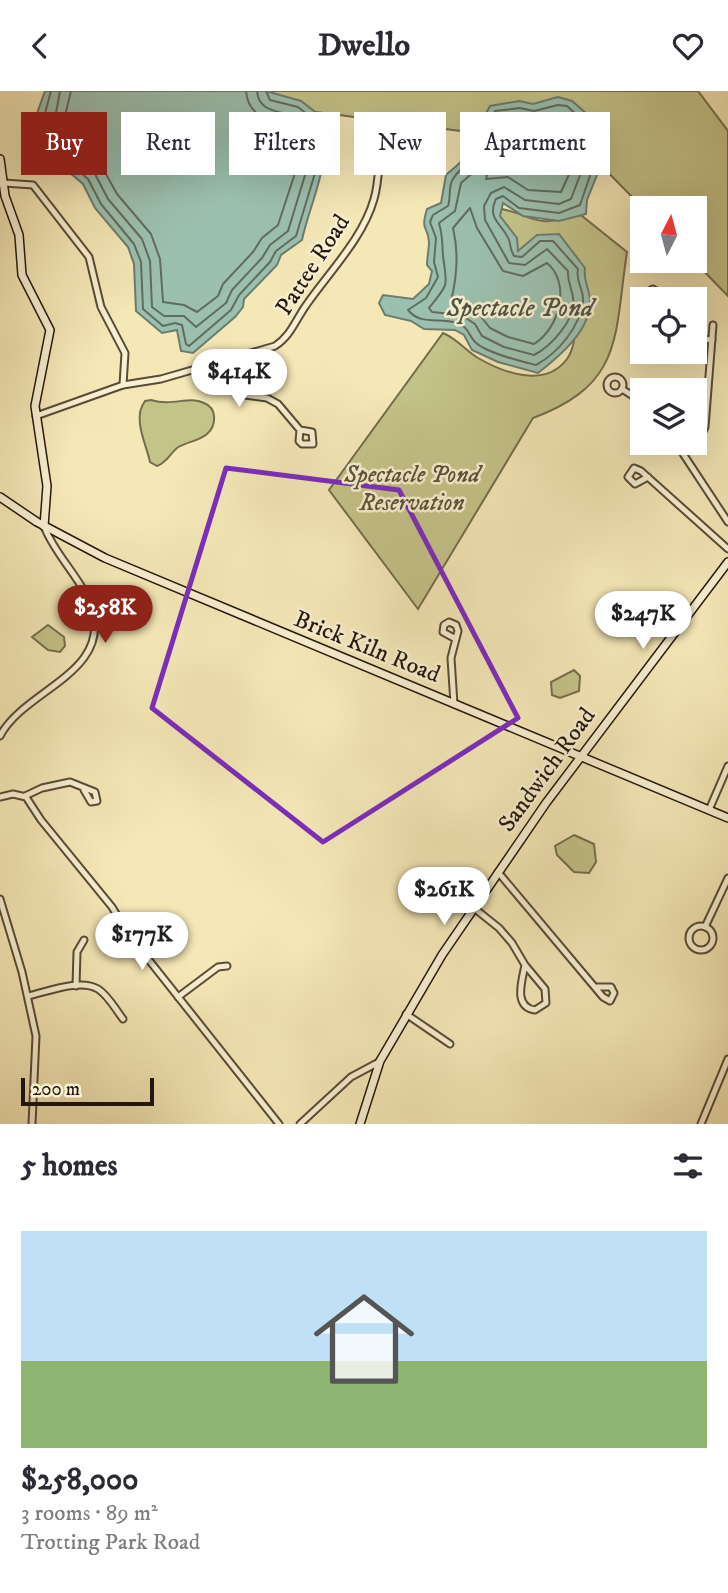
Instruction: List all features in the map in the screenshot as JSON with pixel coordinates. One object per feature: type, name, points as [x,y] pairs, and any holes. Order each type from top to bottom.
[{"type":"main road","points":[[0,159],[19,235],[25,284],[45,315],[50,330],[37,389],[36,416],[47,486],[44,526]]},
{"type":"main road","name":"Brick Kiln Road","points":[[0,497],[44,526],[125,567],[728,818]]},
{"type":"main road","name":"Sandwich Road","points":[[360,1124],[380,1062],[406,1014],[474,908],[581,756],[728,562]]},
{"type":"street","name":"Pattee Road","points":[[36,416],[123,385],[160,379],[275,346],[287,338],[298,317],[354,239],[373,202],[379,175]]},
{"type":"street","points":[[4,183],[33,185],[84,249],[95,274],[101,307],[125,353],[123,385]]},
{"type":"street","points":[[707,402],[713,324]]},
{"type":"street","points":[[707,339],[712,340]]},
{"type":"street","points":[[213,363],[237,394],[267,398],[278,404],[300,430]]},
{"type":"street","points":[[622,389],[630,394]]},
{"type":"street","points":[[684,455],[728,522]]},
{"type":"street","points":[[648,477],[728,549]]},
{"type":"street","points":[[720,510],[728,514]]},
{"type":"street","points":[[0,736],[20,709],[73,673],[93,642],[95,626],[92,609],[54,550],[44,526]]},
{"type":"street","points":[[454,638],[451,658],[454,704]]},
{"type":"street","points":[[709,810],[728,766]]},
{"type":"street","points":[[0,797],[13,794],[25,796],[63,782],[76,783],[84,790]]},
{"type":"street","points":[[25,796],[279,1124]]},
{"type":"street","points":[[498,872],[597,988]]},
{"type":"street","points":[[705,927],[728,878]]},
{"type":"street","points":[[0,899],[3,922],[28,996],[36,1036],[32,1124]]},
{"type":"street","points":[[474,908],[503,932],[547,994],[544,1006],[535,1010],[526,1007],[520,998],[525,965]]},
{"type":"street","points":[[699,926],[705,927],[712,934],[711,945],[695,950],[690,943],[689,933],[699,926]]},
{"type":"street","points":[[76,986],[77,952],[84,940]]},
{"type":"street","points":[[178,997],[218,967],[227,966]]},
{"type":"street","points":[[28,996],[76,986],[99,990],[123,1019]]},
{"type":"street","points":[[406,1014],[450,1044]]},
{"type":"street","points":[[701,1124],[728,1059]]},
{"type":"street","points":[[300,1124],[351,1077],[380,1062]]},
{"type":"highlighted area","points":[[226,468],[399,490],[518,718],[323,842],[152,708]]},
{"type":"green space","points":[[216,91],[698,91],[728,131],[728,296],[706,273],[707,196],[631,196],[610,174],[610,112],[460,112],[460,131],[446,129],[446,112],[354,112],[354,117],[340,115],[340,112],[286,111]]},
{"type":"green space","name":"Spectacle Pond Reservation","points":[[495,208],[542,221],[552,221],[577,212],[627,252],[616,333],[599,373],[584,390],[563,405],[533,418],[418,609],[329,490],[443,333],[488,363],[523,375],[547,373],[558,368],[570,355],[577,318],[515,258]]},
{"type":"green space","points":[[192,400],[204,403],[213,413],[213,426],[204,436],[177,448],[157,466],[150,462],[140,423],[141,408],[145,401]]},
{"type":"green space","points":[[48,625],[64,637],[65,646],[60,652],[48,650],[32,637]]},
{"type":"green space","points":[[574,670],[580,676],[579,691],[560,698],[552,695],[551,682]]},
{"type":"green space","points":[[574,835],[594,844],[596,862],[589,873],[574,872],[557,855],[555,846]]},
{"type":"water","points":[[45,91],[266,91],[301,101],[315,112],[229,112],[229,175],[321,175],[302,240],[281,255],[277,265],[244,299],[243,307],[235,317],[193,353],[181,351],[177,330],[162,333],[136,311],[134,264],[128,247],[95,208],[83,184],[72,175],[107,175],[107,112],[37,112]]},
{"type":"water","name":"Spectacle Pond","points":[[558,97],[572,101],[585,112],[487,112],[490,106],[519,101],[533,104]]},
{"type":"water","name":"Spectacle Pond","points":[[460,163],[460,175],[597,175],[587,200],[586,214],[559,221],[523,216],[503,203],[500,216],[517,238],[518,251],[537,235],[559,234],[585,268],[590,300],[585,322],[573,341],[538,373],[498,362],[472,350],[464,335],[455,330],[424,329],[411,321],[385,315],[379,303],[383,295],[413,299],[429,284],[432,271],[427,265],[429,242],[424,221],[427,209],[441,203],[446,175]]}]
